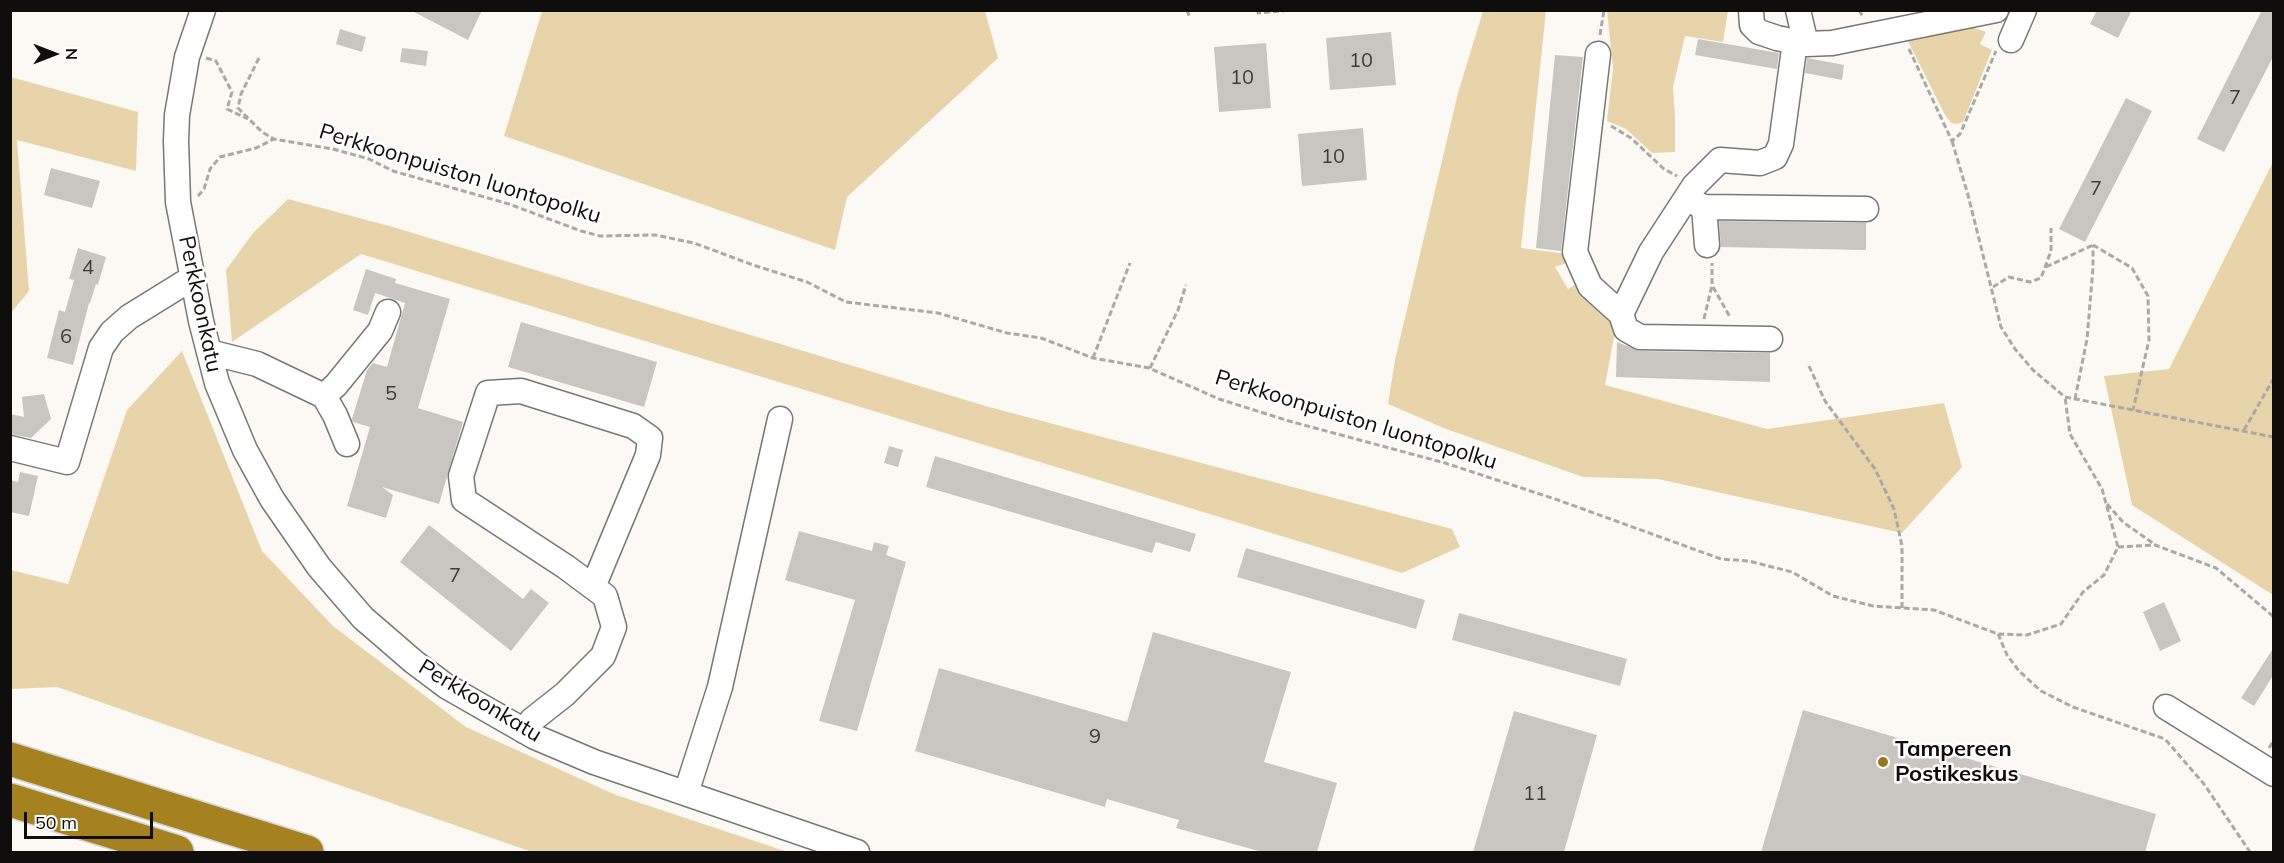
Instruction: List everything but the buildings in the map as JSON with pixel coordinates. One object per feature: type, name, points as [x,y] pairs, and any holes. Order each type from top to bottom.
[{"type":"highway","points":[[10,759],[307,852]]},
{"type":"highway","points":[[10,800],[177,852]]},
{"type":"street","name":"Perkkoonkatu","points":[[204,10],[187,57],[177,124],[178,202],[192,278],[217,383],[245,450],[272,499],[319,567],[363,618],[414,662],[446,686],[524,731],[594,762],[857,852]]},
{"type":"street","points":[[1751,10],[1752,26],[1759,32],[1801,43],[1832,44],[1996,10]]},
{"type":"street","points":[[1621,314],[1651,252],[1695,197],[1720,160],[1760,163],[1775,157],[1781,144],[1801,43],[1798,10]]},
{"type":"street","points":[[2005,41],[2024,10]]},
{"type":"street","points":[[1598,54],[1575,252],[1590,286],[1621,314],[1626,329],[1640,337],[1770,339]]},
{"type":"street","points":[[1695,197],[1866,209]]},
{"type":"street","points":[[1695,197],[1709,253]]},
{"type":"street","points":[[10,448],[67,462],[101,348],[112,332],[129,317],[192,278]]},
{"type":"street","points":[[324,396],[336,385],[380,331],[388,312]]},
{"type":"street","points":[[209,352],[257,364],[324,396],[347,444]]},
{"type":"street","points":[[524,731],[532,720],[565,694],[603,656],[614,627],[605,596],[593,588],[464,500],[461,476],[488,393],[521,392],[633,426],[650,438],[648,455],[593,588]]},
{"type":"street","points":[[686,793],[720,687],[780,419]]},
{"type":"street","points":[[2166,707],[2274,774]]},
{"type":"path","points":[[1187,10],[1190,18]]},
{"type":"path","points":[[1258,10],[1258,14],[1292,10]]},
{"type":"path","points":[[1598,54],[1604,10]]},
{"type":"path","points":[[1901,31],[1952,141],[2001,327],[2015,349],[2033,370],[2065,397],[2274,437]]},
{"type":"path","points":[[1952,141],[1960,134],[2005,41]]},
{"type":"path","name":"Perkkoonpuiston luontopolku","points":[[202,56],[216,61],[232,92],[227,109],[249,120],[274,139],[333,149],[369,159],[393,171],[510,204],[600,236],[655,236],[693,243],[807,282],[846,302],[938,313],[1007,333],[1041,338],[1093,358],[1149,368],[1219,399],[1289,422],[1445,463],[1558,500],[1721,559],[1749,561],[1792,572],[1833,596],[1873,606],[1934,610],[1998,634],[2027,635],[2061,624],[2083,592],[2104,575],[2118,547]]},
{"type":"path","points":[[249,120],[238,108],[240,93],[259,58]]},
{"type":"path","points":[[1590,121],[1612,127],[1631,138],[1695,197]]},
{"type":"path","points":[[192,189],[194,201],[204,189],[210,169],[220,157],[256,148],[274,139]]},
{"type":"path","points":[[1992,287],[2009,277],[2031,282],[2041,278],[2051,251],[2051,228]]},
{"type":"path","points":[[2045,267],[2093,245]]},
{"type":"path","points":[[2075,399],[2087,339],[2093,245]]},
{"type":"path","points":[[2093,245],[2132,268],[2148,296],[2149,340],[2133,410]]},
{"type":"path","points":[[1699,338],[1712,285],[1709,253]]},
{"type":"path","points":[[1093,358],[1130,263]]},
{"type":"path","points":[[1149,368],[1178,310],[1186,285]]},
{"type":"path","points":[[1712,285],[1742,339]]},
{"type":"path","points":[[1809,366],[1825,401],[1875,469],[1894,509],[1902,546],[1902,608]]},
{"type":"path","points":[[2244,430],[2274,378]]},
{"type":"path","points":[[2065,397],[2070,435],[2102,489],[2118,547],[2155,545]]},
{"type":"path","points":[[2106,502],[2123,522],[2155,545],[2216,568],[2274,617]]},
{"type":"path","points":[[1998,634],[2007,655],[2019,671],[2041,691],[2073,707],[2165,739],[2204,784],[2250,852]]},
{"type":"shaded area","points":[[542,11],[985,11],[998,58],[847,197],[835,250],[504,136]]},
{"type":"shaded area","points":[[1483,11],[1546,11],[1521,248],[1567,254],[1567,263],[1555,267],[1568,289],[1580,282],[1616,326],[1605,385],[1767,429],[1944,403],[1962,467],[1902,533],[1658,479],[1583,477],[1446,429],[1388,404],[1395,360],[1458,93]]},
{"type":"shaded area","points":[[1607,11],[1728,11],[1723,42],[1685,36],[1673,87],[1675,152],[1652,153],[1626,129],[1607,121],[1613,68]]},
{"type":"shaded area","points":[[1968,26],[1986,32],[1980,44],[1992,50],[1963,122],[1957,124],[1951,123],[1945,115],[1907,39]]},
{"type":"shaded area","points":[[11,77],[138,112],[136,171],[17,140],[29,291],[11,313]]},
{"type":"shaded area","points":[[2273,162],[2273,595],[2132,505],[2104,376],[2169,369]]},
{"type":"shaded area","points":[[288,199],[393,227],[989,407],[1452,529],[1460,547],[1402,573],[361,254],[232,342],[226,270],[253,233]]},
{"type":"shaded area","points":[[182,351],[262,551],[333,626],[466,727],[616,795],[788,852],[532,852],[57,687],[11,689],[11,570],[68,584],[127,410]]},
{"type":"place","name":"Tampereen Postikeskus","points":[[1883,762]]}]
